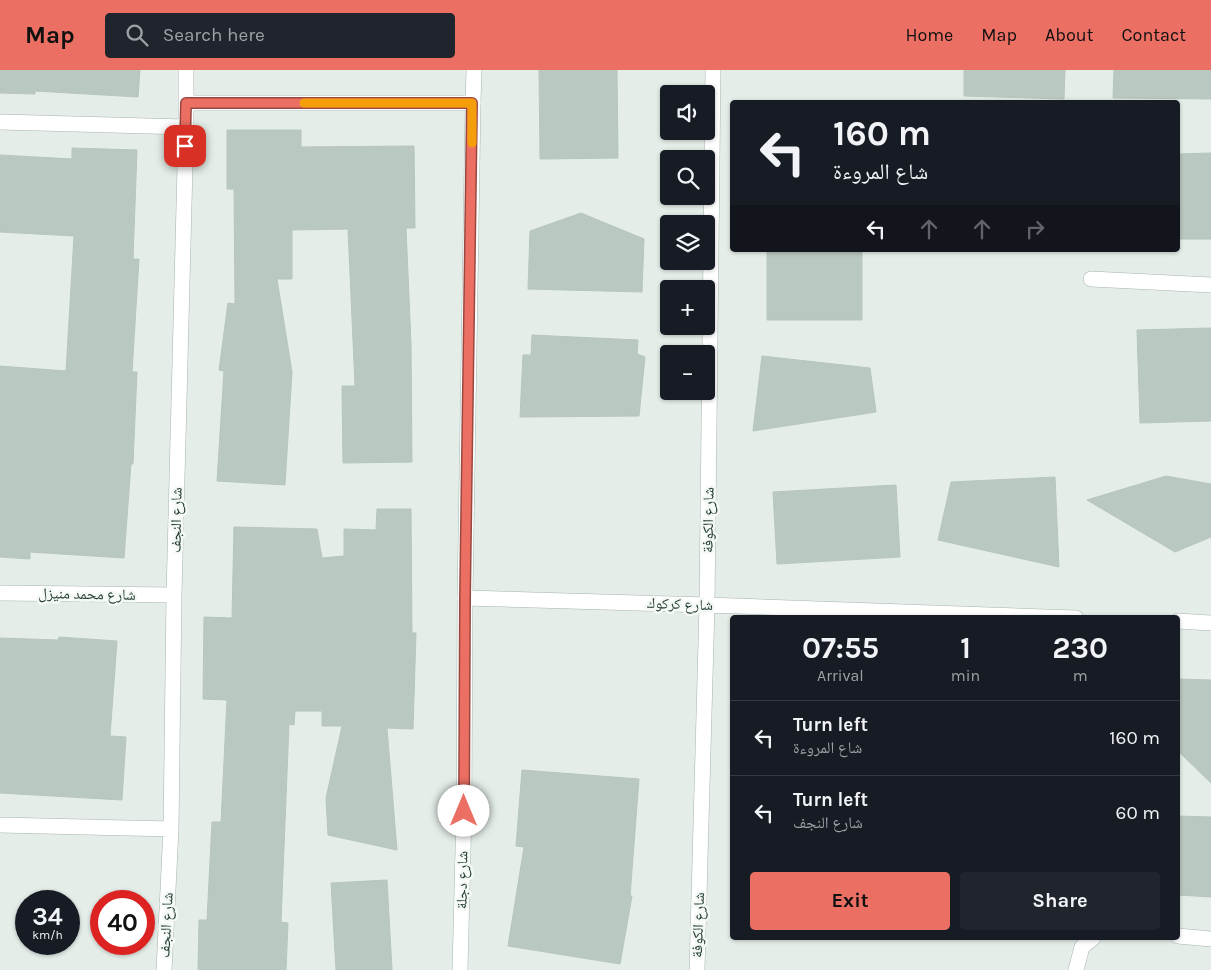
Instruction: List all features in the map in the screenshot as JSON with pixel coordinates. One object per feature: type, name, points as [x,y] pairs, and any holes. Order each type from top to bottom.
[{"type":"street","name":"شارع النجف","points":[[164,970],[171,829],[174,595],[186,70]]},
{"type":"street","name":"شارع دجلة","points":[[460,970],[474,70]]},
{"type":"street","name":"شارع الكوفة","points":[[697,970],[707,605],[713,70]]},
{"type":"street","points":[[186,103],[472,103]]},
{"type":"street","points":[[0,122],[186,127]]},
{"type":"street","points":[[1091,279],[1211,285]]},
{"type":"street","name":"شارع محمد منيزل","points":[[0,593],[174,595]]},
{"type":"street","name":"شارع كركوك","points":[[465,598],[991,615]]},
{"type":"street","points":[[1180,621],[1211,622]]},
{"type":"street","points":[[0,826],[171,829]]},
{"type":"street","points":[[1180,936],[1211,939]]},
{"type":"street","points":[[1076,970],[1082,947],[1091,940]]},
{"type":"building","points":[[0,70],[140,70],[138,97],[35,91],[35,94],[0,93]]},
{"type":"building","points":[[539,70],[617,70],[618,158],[540,159]]},
{"type":"building","points":[[964,70],[1065,70],[1064,99],[964,96]]},
{"type":"building","points":[[1114,70],[1211,70],[1211,99],[1113,98]]},
{"type":"building","points":[[227,130],[301,130],[301,147],[414,146],[415,228],[406,228],[411,343],[412,462],[343,463],[342,386],[355,386],[348,229],[292,230],[292,279],[277,279],[292,372],[285,485],[217,481],[224,371],[219,370],[228,303],[235,304],[234,189],[227,189]]},
{"type":"building","points":[[72,148],[137,150],[133,259],[139,259],[132,372],[137,372],[133,464],[131,464],[124,558],[30,552],[30,559],[0,557],[0,366],[66,371],[74,236],[0,232],[0,155],[72,159]]},
{"type":"building","points":[[1211,153],[1211,239],[1180,239],[1180,154]]},
{"type":"building","points":[[581,213],[644,239],[642,292],[528,289],[530,231]]},
{"type":"building","points":[[767,252],[862,252],[862,320],[767,320]]},
{"type":"building","points":[[1211,328],[1211,421],[1140,423],[1137,330]]},
{"type":"building","points":[[532,335],[638,340],[637,354],[645,357],[639,416],[520,417],[523,355],[531,355]]},
{"type":"building","points":[[762,356],[870,368],[876,412],[753,431]]},
{"type":"building","points":[[1166,476],[1211,484],[1211,537],[1175,552],[1087,500]]},
{"type":"building","points":[[1055,477],[1059,567],[938,540],[951,482]]},
{"type":"building","points":[[896,485],[900,557],[777,564],[773,492]]},
{"type":"building","points":[[377,509],[411,509],[412,633],[416,633],[413,729],[387,728],[397,850],[328,835],[326,798],[342,726],[322,726],[322,711],[295,711],[294,725],[289,724],[281,922],[288,923],[286,970],[198,970],[199,920],[207,920],[212,822],[221,822],[227,700],[203,699],[204,617],[232,618],[234,527],[317,529],[322,558],[344,556],[344,529],[376,530]]},
{"type":"building","points":[[59,637],[117,641],[110,736],[126,737],[122,800],[0,793],[0,638],[58,640]]},
{"type":"building","points":[[1180,679],[1211,680],[1211,783],[1180,753]]},
{"type":"building","points":[[522,770],[639,779],[630,896],[632,896],[620,964],[508,946],[524,847],[516,846]]},
{"type":"building","points":[[1180,816],[1211,817],[1211,897],[1180,895]]},
{"type":"building","points":[[387,880],[392,970],[336,970],[331,883]]},
{"type":"slow traffic","points":[[304,103],[472,103],[472,143]]},
{"type":"route","points":[[185,146],[186,103],[472,103],[464,811]]}]
